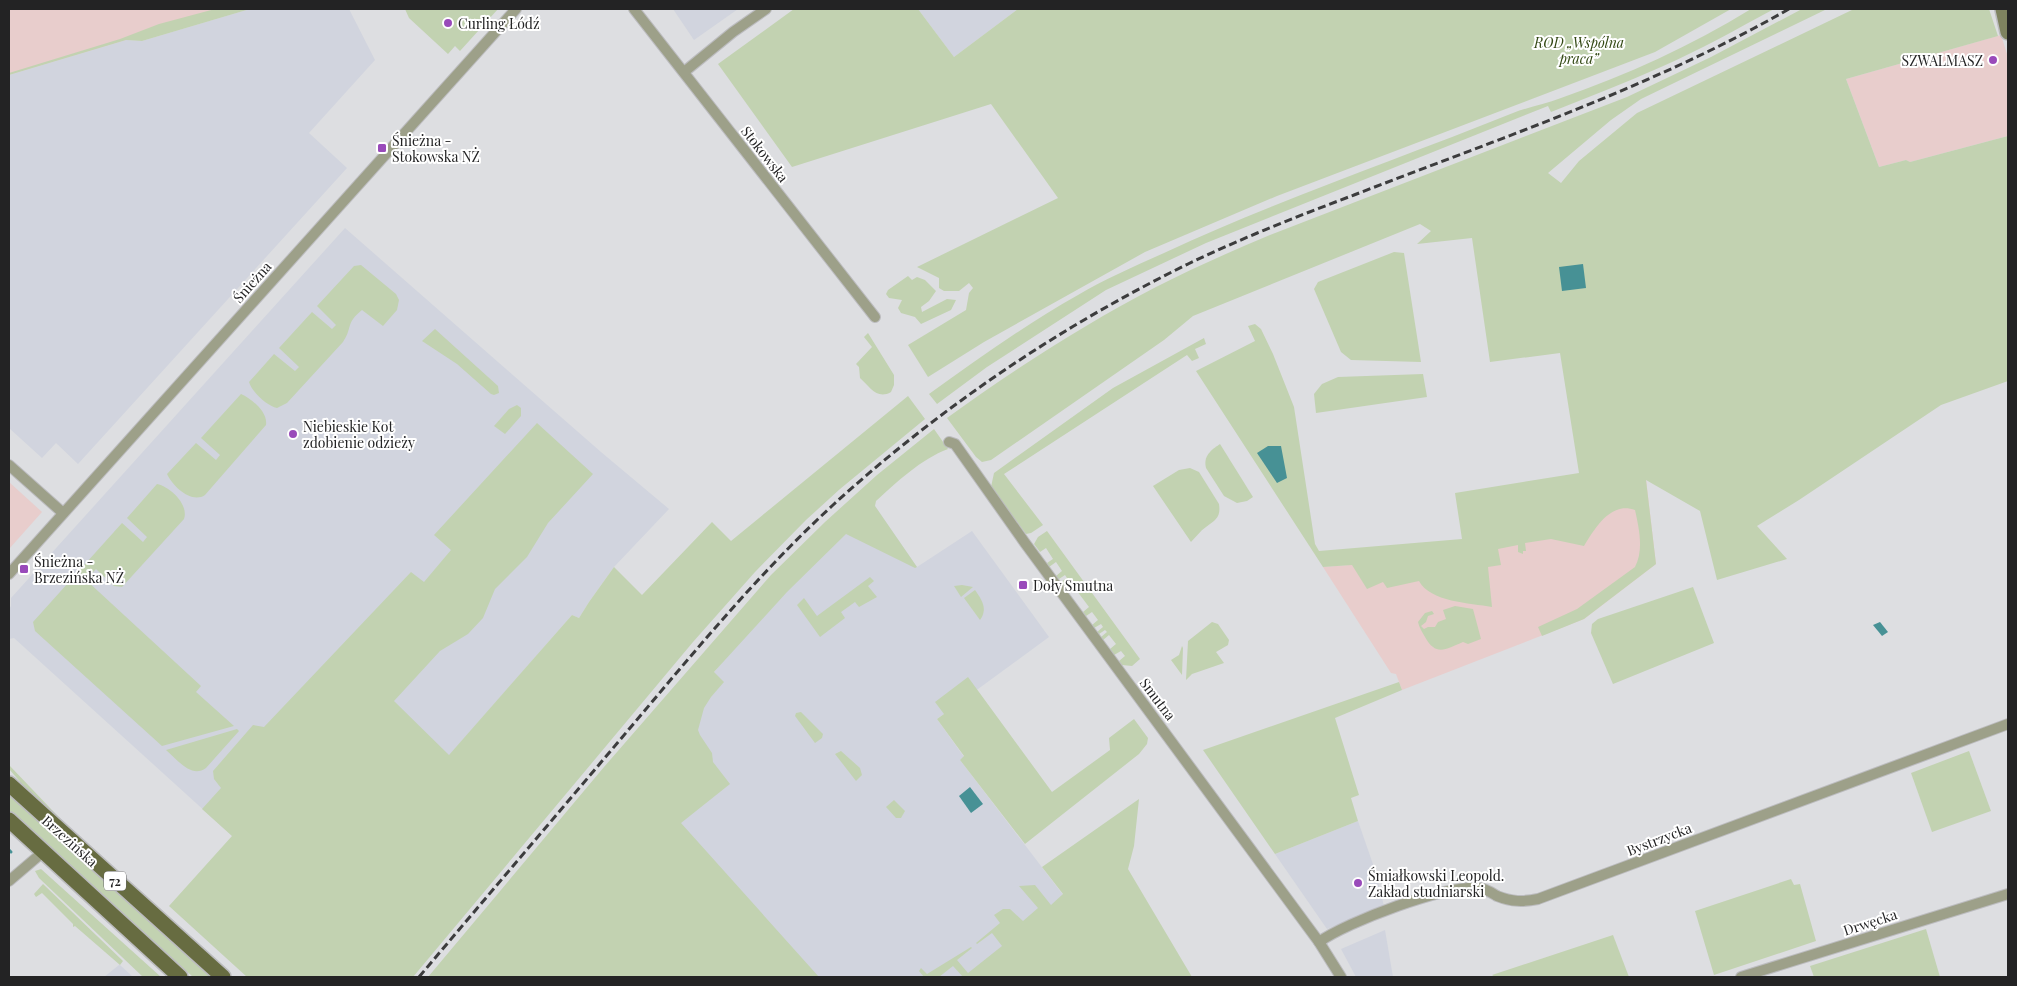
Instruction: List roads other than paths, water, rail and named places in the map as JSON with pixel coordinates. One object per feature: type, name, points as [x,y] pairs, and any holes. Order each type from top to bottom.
[{"type":"main road","name":"Brzezińska","points":[[9,784],[223,977]]},
{"type":"main road","name":"Brzezińska","points":[[9,820],[180,977]]},
{"type":"street","name":"Śnieżna","points":[[9,574],[516,9]]},
{"type":"street","name":"Stokowska","points":[[634,9],[874,317]]},
{"type":"street","points":[[684,72],[733,32],[766,9]]},
{"type":"street","points":[[2003,9],[2008,32]]},
{"type":"street","name":"Smutna","points":[[949,442],[954,444],[1319,942],[1340,977]]},
{"type":"street","points":[[9,465],[63,513]]},
{"type":"street","name":"Bystrzycka","points":[[1319,942],[1327,936],[1364,919],[1418,899],[1456,888],[1481,888],[1516,902],[1538,900],[2008,724]]},
{"type":"street","points":[[9,880],[43,852]]},
{"type":"street","name":"Drwęcka","points":[[1741,977],[2008,894]]},
{"type":"water","points":[[1583,264],[1586,288],[1562,291],[1559,267]]},
{"type":"water","points":[[1268,446],[1281,446],[1287,478],[1277,483],[1257,453]]},
{"type":"water","points":[[1880,622],[1888,632],[1882,636],[1873,625]]},
{"type":"water","points":[[970,787],[983,804],[971,813],[959,796]]},
{"type":"railway","points":[[419,977],[753,585],[833,505],[873,470],[957,403],[1002,372],[1093,315],[1188,264],[1291,219],[1520,132],[1630,87],[1684,63],[1789,9]]},
{"type":"place","name":"Curling Łódź","points":[[448,23]]},
{"type":"place","name":"SZWALMASZ","points":[[1993,60]]},
{"type":"place","name":"Śnieżna - Stokowska NŻ","points":[[382,148]]},
{"type":"place","name":"Niebieskie Kot zdobienie odzieży","points":[[293,434]]},
{"type":"place","name":"Śnieżna - Brzezińska NŻ","points":[[24,569]]},
{"type":"place","name":"Doły Smutna","points":[[1023,585]]},
{"type":"place","name":"Śmiałkowski Leopold. Zakład studniarski","points":[[1358,883]]},
{"type":"park label","name":"ROD „Wspólna praca”","points":[[1579,50]]}]
